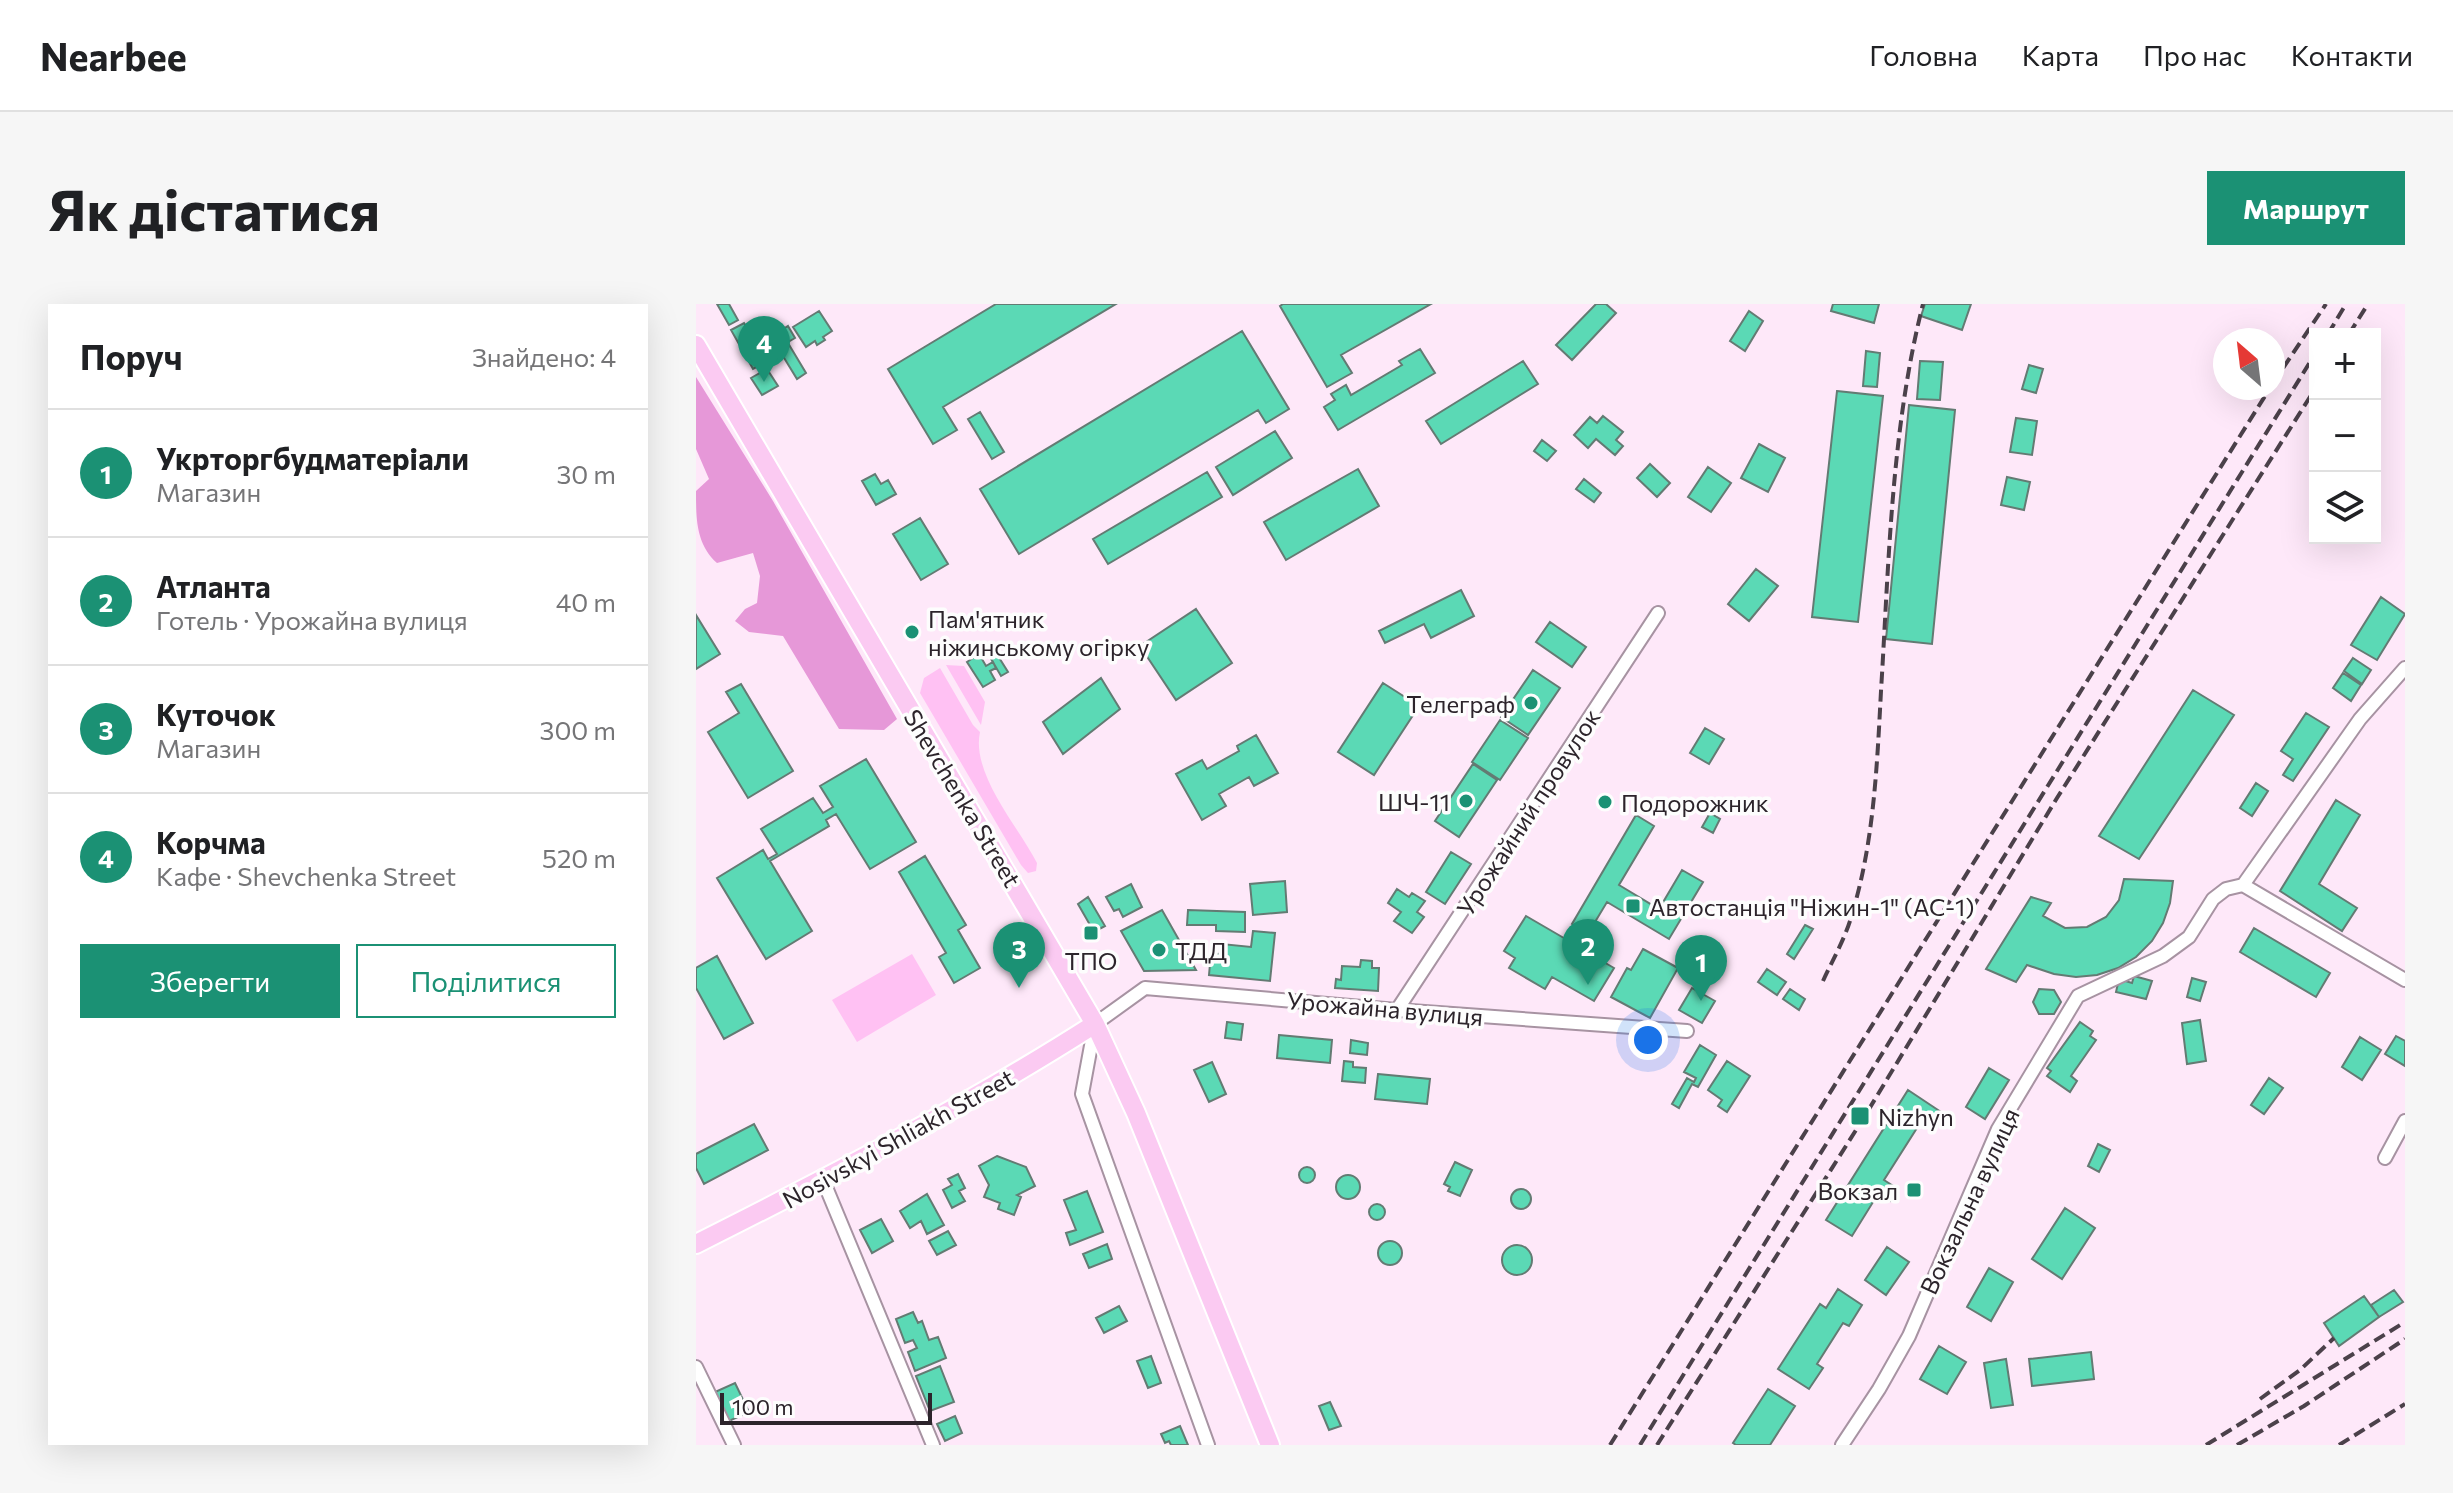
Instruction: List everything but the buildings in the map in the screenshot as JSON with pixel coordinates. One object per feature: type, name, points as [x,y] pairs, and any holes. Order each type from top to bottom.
[{"type":"main road","name":"Shevchenka Street","points":[[696,345],[1095,1024],[1136,1113],[1270,1445]]},
{"type":"main road","name":"Nosivskyi Shliakh Street","points":[[696,1244],[823,1180],[1035,1063],[1095,1024]]},
{"type":"street","name":"Урожайний провулок","points":[[1397,1010],[1658,613]]},
{"type":"street","name":"Вокзальна вулиця","points":[[1842,1445],[1909,1336],[1998,1129],[2078,996],[2163,956],[2189,937],[2213,899],[2226,889],[2243,885],[2360,719],[2405,668]]},
{"type":"street","points":[[2243,885],[2405,980]]},
{"type":"street","name":"Урожайна вулиця","points":[[1095,1024],[1145,988],[1687,1031]]},
{"type":"street","points":[[1095,1024],[1082,1094],[1208,1445]]},
{"type":"street","points":[[2385,1158],[2405,1121]]},
{"type":"street","points":[[823,1180],[933,1445]]},
{"type":"street","points":[[696,1367],[734,1445]]},
{"type":"shaded area","points":[[696,377],[773,501],[897,719],[884,730],[839,729],[783,636],[749,632],[735,621],[745,609],[757,603],[760,576],[753,553],[717,563],[701,539],[696,491],[709,479],[696,449]]},
{"type":"shaded area","points":[[946,665],[964,666],[985,702],[981,725]]},
{"type":"shaded area","points":[[940,668],[980,732],[982,765],[998,799],[1037,863],[1036,871],[1028,873],[1021,865],[920,693],[924,678]]},
{"type":"shaded area","points":[[912,954],[936,995],[857,1042],[832,1000]]},
{"type":"railway","points":[[1823,981],[1849,923],[1870,832],[1898,448],[1912,352],[1923,304]]},
{"type":"railway","points":[[2285,365],[2326,304]]},
{"type":"railway","points":[[2332,328],[2346,304]]},
{"type":"railway","points":[[2353,328],[2368,304]]},
{"type":"railway","points":[[1640,1445],[2309,364]]},
{"type":"railway","points":[[1657,1445],[1863,1119],[2057,798],[2309,399]]},
{"type":"railway","points":[[1610,1445],[2263,400]]},
{"type":"railway","points":[[2206,1445],[2405,1322]]},
{"type":"railway","points":[[2260,1399],[2300,1370],[2334,1338]]},
{"type":"railway","points":[[2237,1445],[2304,1406],[2405,1339]]},
{"type":"railway","points":[[2339,1445],[2405,1404]]},
{"type":"place","name":"Корчма","points":[[764,382]]},
{"type":"place","name":"Пам'ятник ніжинському огірку","points":[[912,632]]},
{"type":"place","name":"Телеграф","points":[[1531,703]]},
{"type":"place","name":"ШЧ-11","points":[[1466,801]]},
{"type":"place","name":"Подорожник","points":[[1605,802]]},
{"type":"place","name":"Автостанція \"Ніжин-1\" (АС-1)","points":[[1633,906]]},
{"type":"place","name":"ТПО","points":[[1091,933]]},
{"type":"place","name":"ТДД","points":[[1159,950]]},
{"type":"place","name":"Атланта","points":[[1588,985]]},
{"type":"place","name":"Куточок","points":[[1019,988]]},
{"type":"place","name":"Укрторгбудматеріали","points":[[1701,1001]]},
{"type":"place","name":"Nizhyn","points":[[1860,1116]]},
{"type":"place","name":"Вокзал","points":[[1914,1190]]}]
